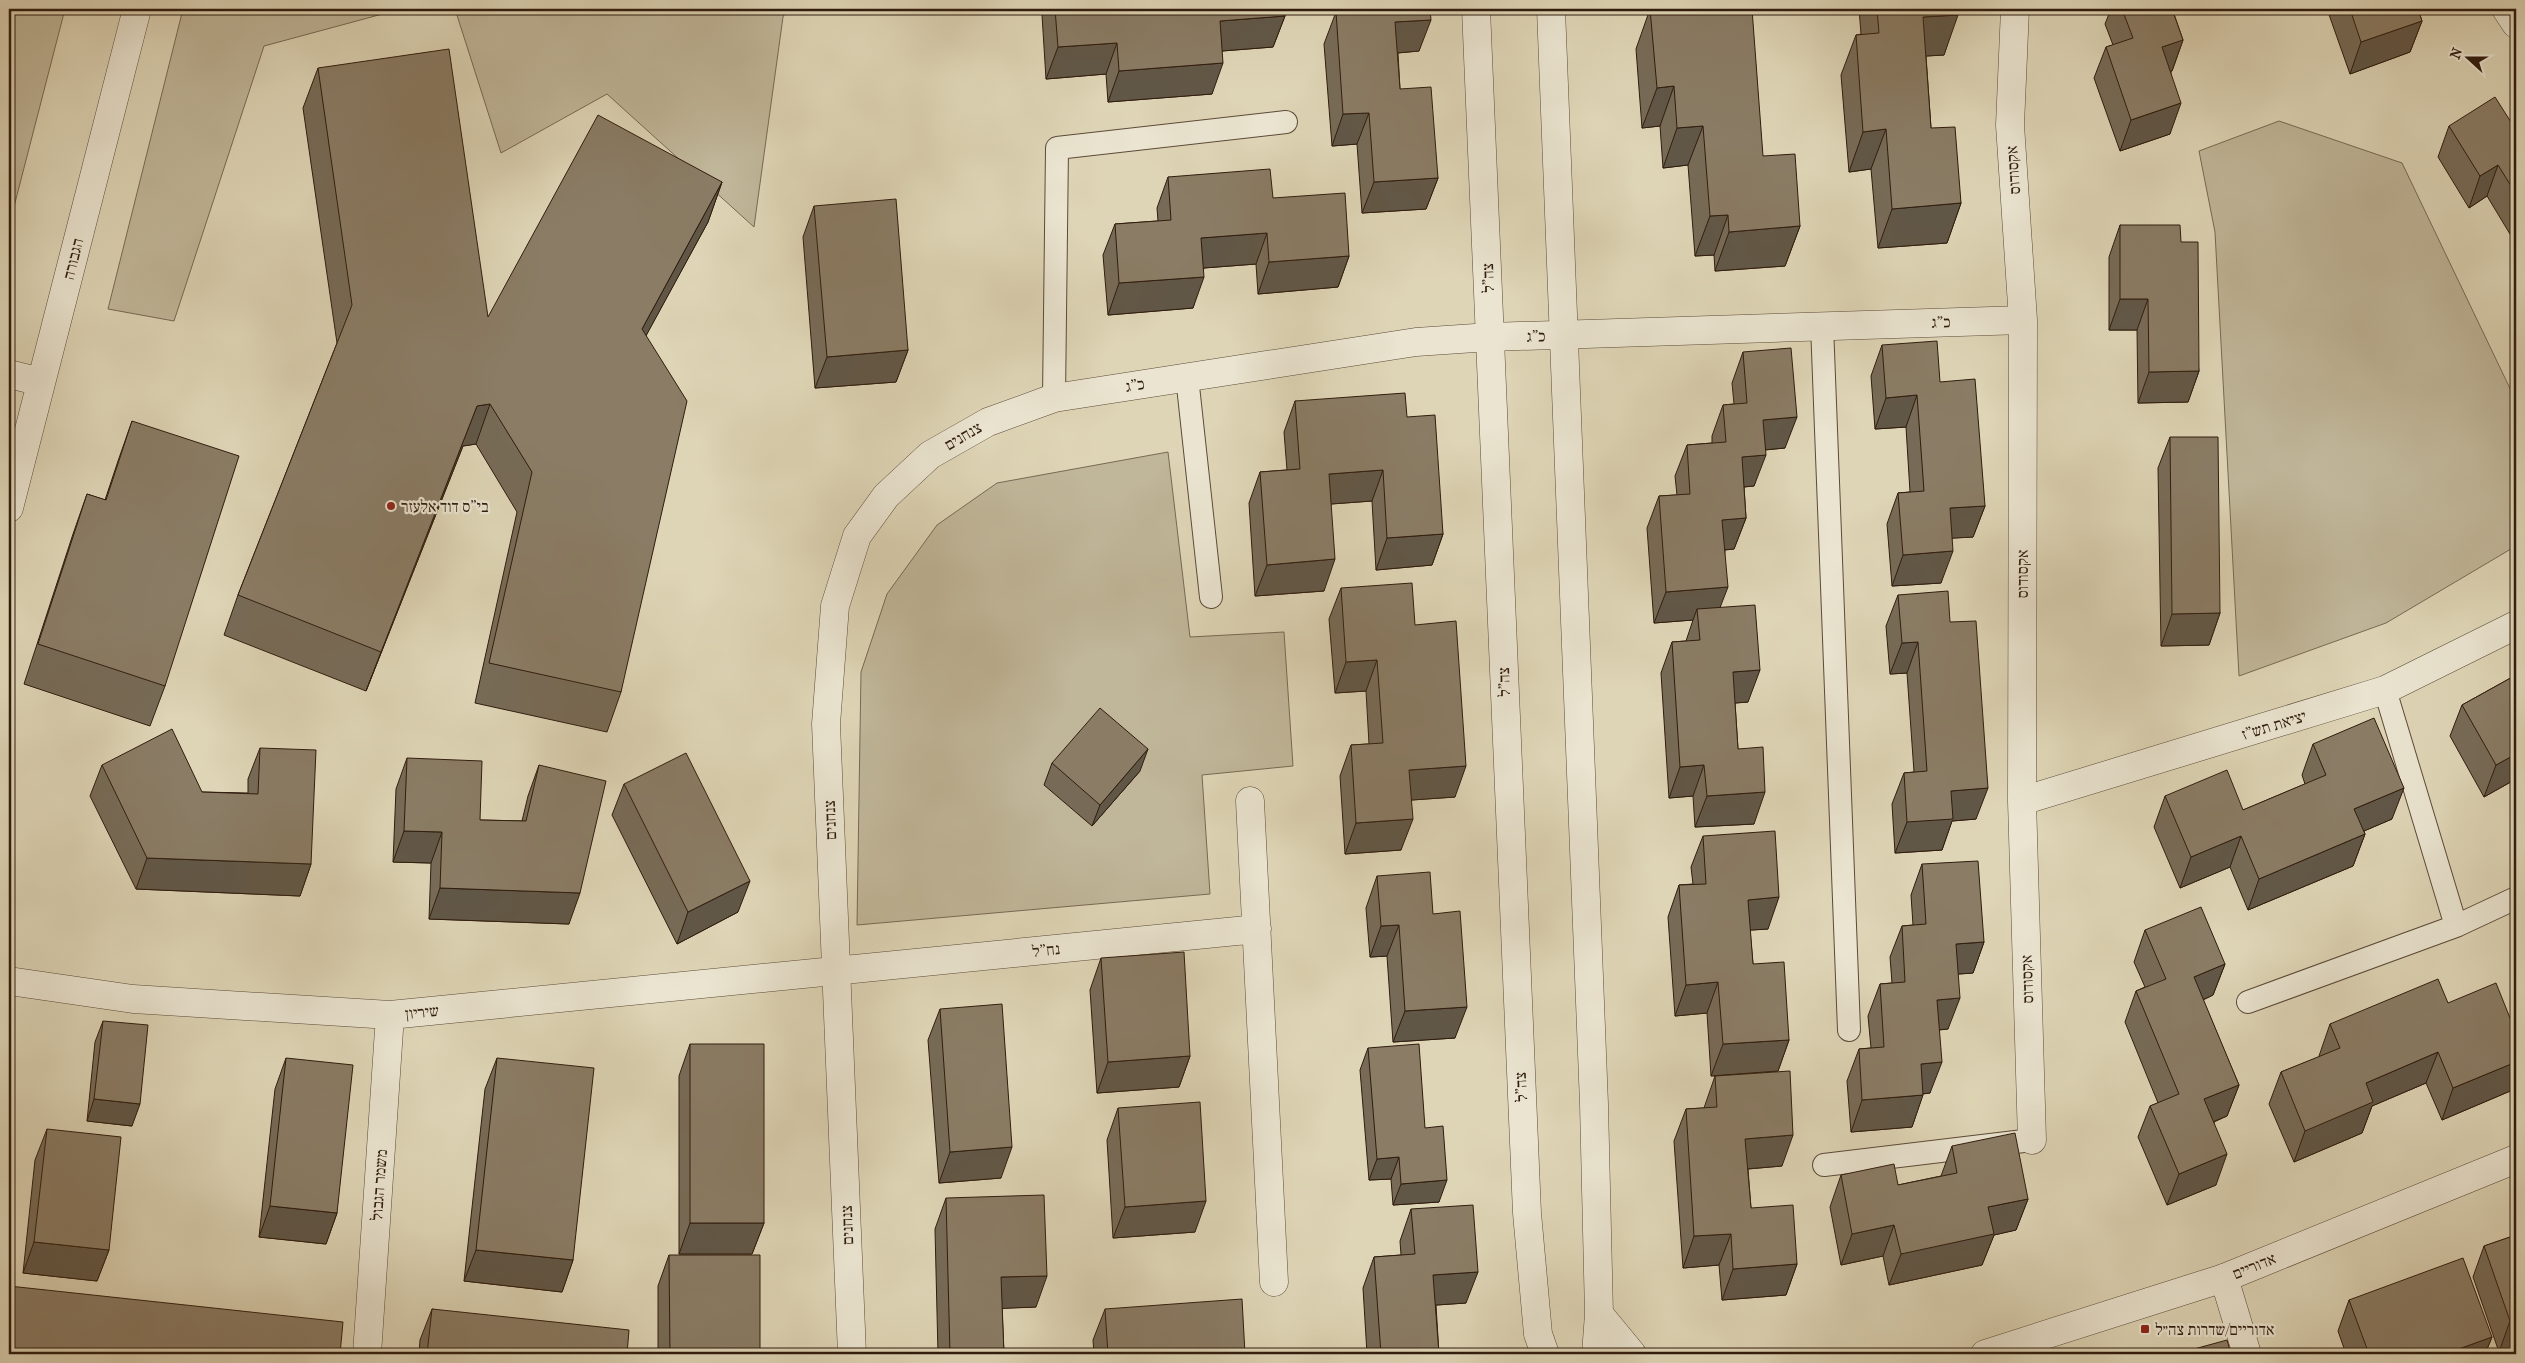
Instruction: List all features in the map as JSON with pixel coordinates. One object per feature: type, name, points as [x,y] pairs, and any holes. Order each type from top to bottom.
[{"type":"street","name":"הגבורה","points":[[9,508],[137,9]]},
{"type":"street","name":"צה\"ל","points":[[1476,9],[1527,1213],[1540,1347]]},
{"type":"street","points":[[1551,9],[1594,1104],[1599,1314],[1596,1354]]},
{"type":"street","name":"אקסודוס","points":[[2015,9],[2010,125],[2023,320],[2022,801],[2032,1140]]},
{"type":"street","points":[[2506,9],[2516,24]]},
{"type":"street","name":"כ\"ג","points":[[1054,398],[1416,342],[1490,337],[2023,320]]},
{"type":"street","points":[[9,374],[41,382]]},
{"type":"street","name":"צנחנים","points":[[852,1354],[826,724],[835,606],[857,536],[886,496],[930,455],[988,422],[1054,398]]},
{"type":"street","name":"יציאת תש\"ז","points":[[2022,801],[2385,690],[2516,625]]},
{"type":"street","points":[[1250,801],[1274,1282]]},
{"type":"street","name":"נח\"ל","points":[[836,970],[1257,929]]},
{"type":"street","name":"שיריון","points":[[9,981],[133,999],[390,1015],[836,970]]},
{"type":"street","name":"משמר הגבול","points":[[367,1354],[390,1015]]},
{"type":"street","name":"אדוריים","points":[[1985,1354],[2224,1278],[2516,1159]]},
{"type":"street","points":[[2224,1278],[2247,1354]]},
{"type":"street","points":[[1599,1314],[1632,1354]]},
{"type":"lane","points":[[1054,398],[1057,148],[1286,122]]},
{"type":"lane","points":[[1822,326],[1849,1030]]},
{"type":"lane","points":[[1187,377],[1211,597]]},
{"type":"lane","points":[[2385,690],[2456,926]]},
{"type":"lane","points":[[2248,1002],[2456,926],[2516,898]]},
{"type":"lane","points":[[1824,1165],[2032,1140]]},
{"type":"shaded area","points":[[9,9],[65,9],[9,226]]},
{"type":"shaded area","points":[[183,9],[401,9],[264,46],[174,321],[108,309]]},
{"type":"shaded area","points":[[455,9],[787,9],[783,17],[754,227],[607,94],[501,153]]},
{"type":"shaded area","points":[[2279,121],[2402,163],[2516,401],[2516,546],[2386,623],[2239,676],[2215,232],[2199,151]]},
{"type":"shaded area","points":[[1168,452],[1190,637],[1284,632],[1293,766],[1202,775],[1210,894],[857,925],[861,672],[887,594],[937,525],[997,483]]},
{"type":"building","points":[[1055,9],[1284,9],[1285,16],[1220,21],[1223,63],[1119,71],[1117,43],[1058,47]]},
{"type":"building","points":[[1367,9],[1430,9],[1431,20],[1395,22],[1400,89],[1431,87],[1438,178],[1374,182],[1369,113],[1343,114],[1336,12]]},
{"type":"building","points":[[1650,9],[1752,9],[1763,156],[1795,154],[1800,226],[1729,232],[1728,215],[1710,216],[1703,126],[1677,128],[1674,86],[1657,88]]},
{"type":"building","points":[[1877,9],[1958,9],[1958,15],[1923,17],[1931,128],[1955,127],[1961,203],[1892,209],[1886,129],[1863,132],[1856,35],[1879,33]]},
{"type":"building","points":[[2122,9],[2172,9],[2183,40],[2162,47],[2181,103],[2131,120],[2106,47],[2133,38]]},
{"type":"building","points":[[2350,9],[2418,9],[2422,21],[2361,42]]},
{"type":"building","points":[[449,49],[488,317],[598,115],[722,182],[642,329],[687,401],[621,692],[489,663],[532,472],[490,404],[477,406],[381,652],[238,595],[352,305],[318,68]]},
{"type":"building","points":[[2495,97],[2516,130],[2516,194],[2498,165],[2480,176],[2449,126]]},
{"type":"building","points":[[1270,169],[1273,198],[1345,193],[1349,256],[1269,262],[1267,233],[1201,238],[1204,277],[1119,283],[1115,224],[1171,220],[1168,177]]},
{"type":"building","points":[[896,199],[908,350],[827,357],[814,206]]},
{"type":"building","points":[[2120,225],[2180,225],[2181,242],[2198,242],[2199,371],[2149,372],[2148,299],[2120,299]]},
{"type":"building","points":[[1937,341],[1940,382],[1975,379],[1985,506],[1950,508],[1953,551],[1903,555],[1898,493],[1924,491],[1917,395],[1886,398],[1882,345]]},
{"type":"building","points":[[1791,348],[1797,417],[1763,420],[1766,455],[1742,457],[1746,518],[1722,520],[1728,587],[1666,592],[1659,496],[1690,494],[1687,445],[1726,442],[1723,405],[1747,403],[1743,352]]},
{"type":"building","points":[[1405,393],[1407,417],[1435,415],[1443,534],[1387,538],[1383,470],[1329,474],[1335,559],[1267,565],[1260,472],[1300,469],[1295,401]]},
{"type":"building","points":[[132,421],[239,456],[165,686],[38,644],[87,494],[106,500]]},
{"type":"building","points":[[2170,437],[2218,437],[2220,613],[2172,614]]},
{"type":"building","points":[[1412,583],[1415,625],[1456,621],[1466,766],[1409,770],[1413,819],[1356,823],[1351,745],[1383,743],[1377,660],[1346,662],[1341,588]]},
{"type":"building","points":[[1948,591],[1950,622],[1976,621],[1988,788],[1951,791],[1953,819],[1907,822],[1904,773],[1927,771],[1918,642],[1902,643],[1898,595]]},
{"type":"building","points":[[1755,605],[1760,670],[1733,672],[1738,749],[1763,747],[1765,792],[1707,796],[1704,765],[1680,767],[1672,642],[1700,640],[1697,609]]},
{"type":"building","points":[[2516,675],[2516,754],[2496,765],[2462,705]]},
{"type":"building","points":[[1100,708],[1148,749],[1100,805],[1052,763]]},
{"type":"building","points":[[2374,718],[2404,788],[2354,809],[2365,834],[2259,879],[2241,836],[2191,857],[2165,796],[2227,770],[2243,810],[2326,775],[2313,744]]},
{"type":"building","points":[[172,729],[202,792],[258,794],[260,748],[316,750],[311,864],[147,858],[102,765]]},
{"type":"building","points":[[686,753],[750,881],[688,912],[624,784]]},
{"type":"building","points":[[407,758],[482,761],[480,820],[526,821],[539,765],[606,781],[580,893],[440,888],[442,832],[404,831]]},
{"type":"building","points":[[1775,831],[1779,897],[1748,900],[1753,964],[1784,962],[1789,1040],[1723,1044],[1718,982],[1686,985],[1679,885],[1706,884],[1703,836]]},
{"type":"building","points":[[1978,861],[1984,942],[1956,944],[1960,998],[1937,1000],[1942,1062],[1921,1064],[1923,1095],[1862,1100],[1859,1049],[1884,1047],[1880,984],[1905,982],[1902,926],[1926,924],[1922,864]]},
{"type":"building","points":[[1430,872],[1433,914],[1460,911],[1467,1007],[1405,1011],[1399,925],[1381,926],[1377,876]]},
{"type":"building","points":[[2201,907],[2225,964],[2194,977],[2239,1085],[2204,1099],[2227,1154],[2179,1174],[2150,1106],[2179,1094],[2136,991],[2166,979],[2145,930]]},
{"type":"building","points":[[1184,952],[1190,1056],[1108,1062],[1101,958]]},
{"type":"building","points":[[2438,979],[2448,1003],[2496,983],[2516,1033],[2516,1062],[2453,1088],[2438,1052],[2366,1083],[2373,1102],[2305,1131],[2281,1072],[2340,1048],[2330,1024]]},
{"type":"building","points":[[1002,1004],[1012,1147],[950,1152],[940,1009]]},
{"type":"building","points":[[103,1021],[148,1025],[140,1104],[94,1099]]},
{"type":"building","points":[[690,1044],[764,1044],[764,1223],[690,1223]]},
{"type":"building","points":[[1419,1044],[1425,1128],[1443,1126],[1447,1180],[1401,1184],[1399,1157],[1377,1159],[1368,1048]]},
{"type":"building","points":[[286,1058],[353,1065],[337,1213],[270,1206]]},
{"type":"building","points":[[497,1058],[594,1068],[573,1260],[476,1250]]},
{"type":"building","points":[[1790,1071],[1793,1135],[1745,1139],[1751,1208],[1793,1205],[1797,1264],[1733,1269],[1731,1234],[1694,1236],[1686,1109],[1717,1107],[1715,1076]]},
{"type":"building","points":[[1200,1102],[1206,1201],[1125,1207],[1118,1108]]},
{"type":"building","points":[[47,1129],[121,1137],[109,1250],[34,1242]]},
{"type":"building","points":[[2015,1133],[2028,1199],[1988,1207],[1994,1234],[1901,1254],[1894,1225],[1852,1234],[1841,1175],[1894,1164],[1898,1185],[1957,1173],[1952,1146]]},
{"type":"building","points":[[1044,1195],[1047,1276],[1001,1277],[1004,1354],[950,1354],[946,1198]]},
{"type":"building","points":[[1473,1205],[1478,1272],[1433,1275],[1439,1354],[1381,1354],[1374,1257],[1415,1254],[1411,1209]]},
{"type":"building","points":[[2516,1235],[2516,1319],[2510,1321],[2484,1246]]},
{"type":"building","points":[[669,1255],[760,1255],[760,1354],[670,1354]]},
{"type":"building","points":[[2463,1258],[2492,1337],[2445,1354],[2369,1354],[2349,1300]]},
{"type":"building","points":[[9,1286],[343,1322],[340,1354],[9,1354]]},
{"type":"building","points":[[1242,1299],[1245,1354],[1108,1354],[1105,1309]]},
{"type":"building","points":[[432,1309],[629,1330],[627,1354],[427,1354]]},
{"type":"building","points":[[2227,1340],[2231,1354],[2176,1354]]},
{"type":"place","name":"בי\"ס דוד אלעזר","points":[[391,506]]},
{"type":"place","name":"אדוריים/שדרות צה״ל","points":[[2145,1329]]}]
